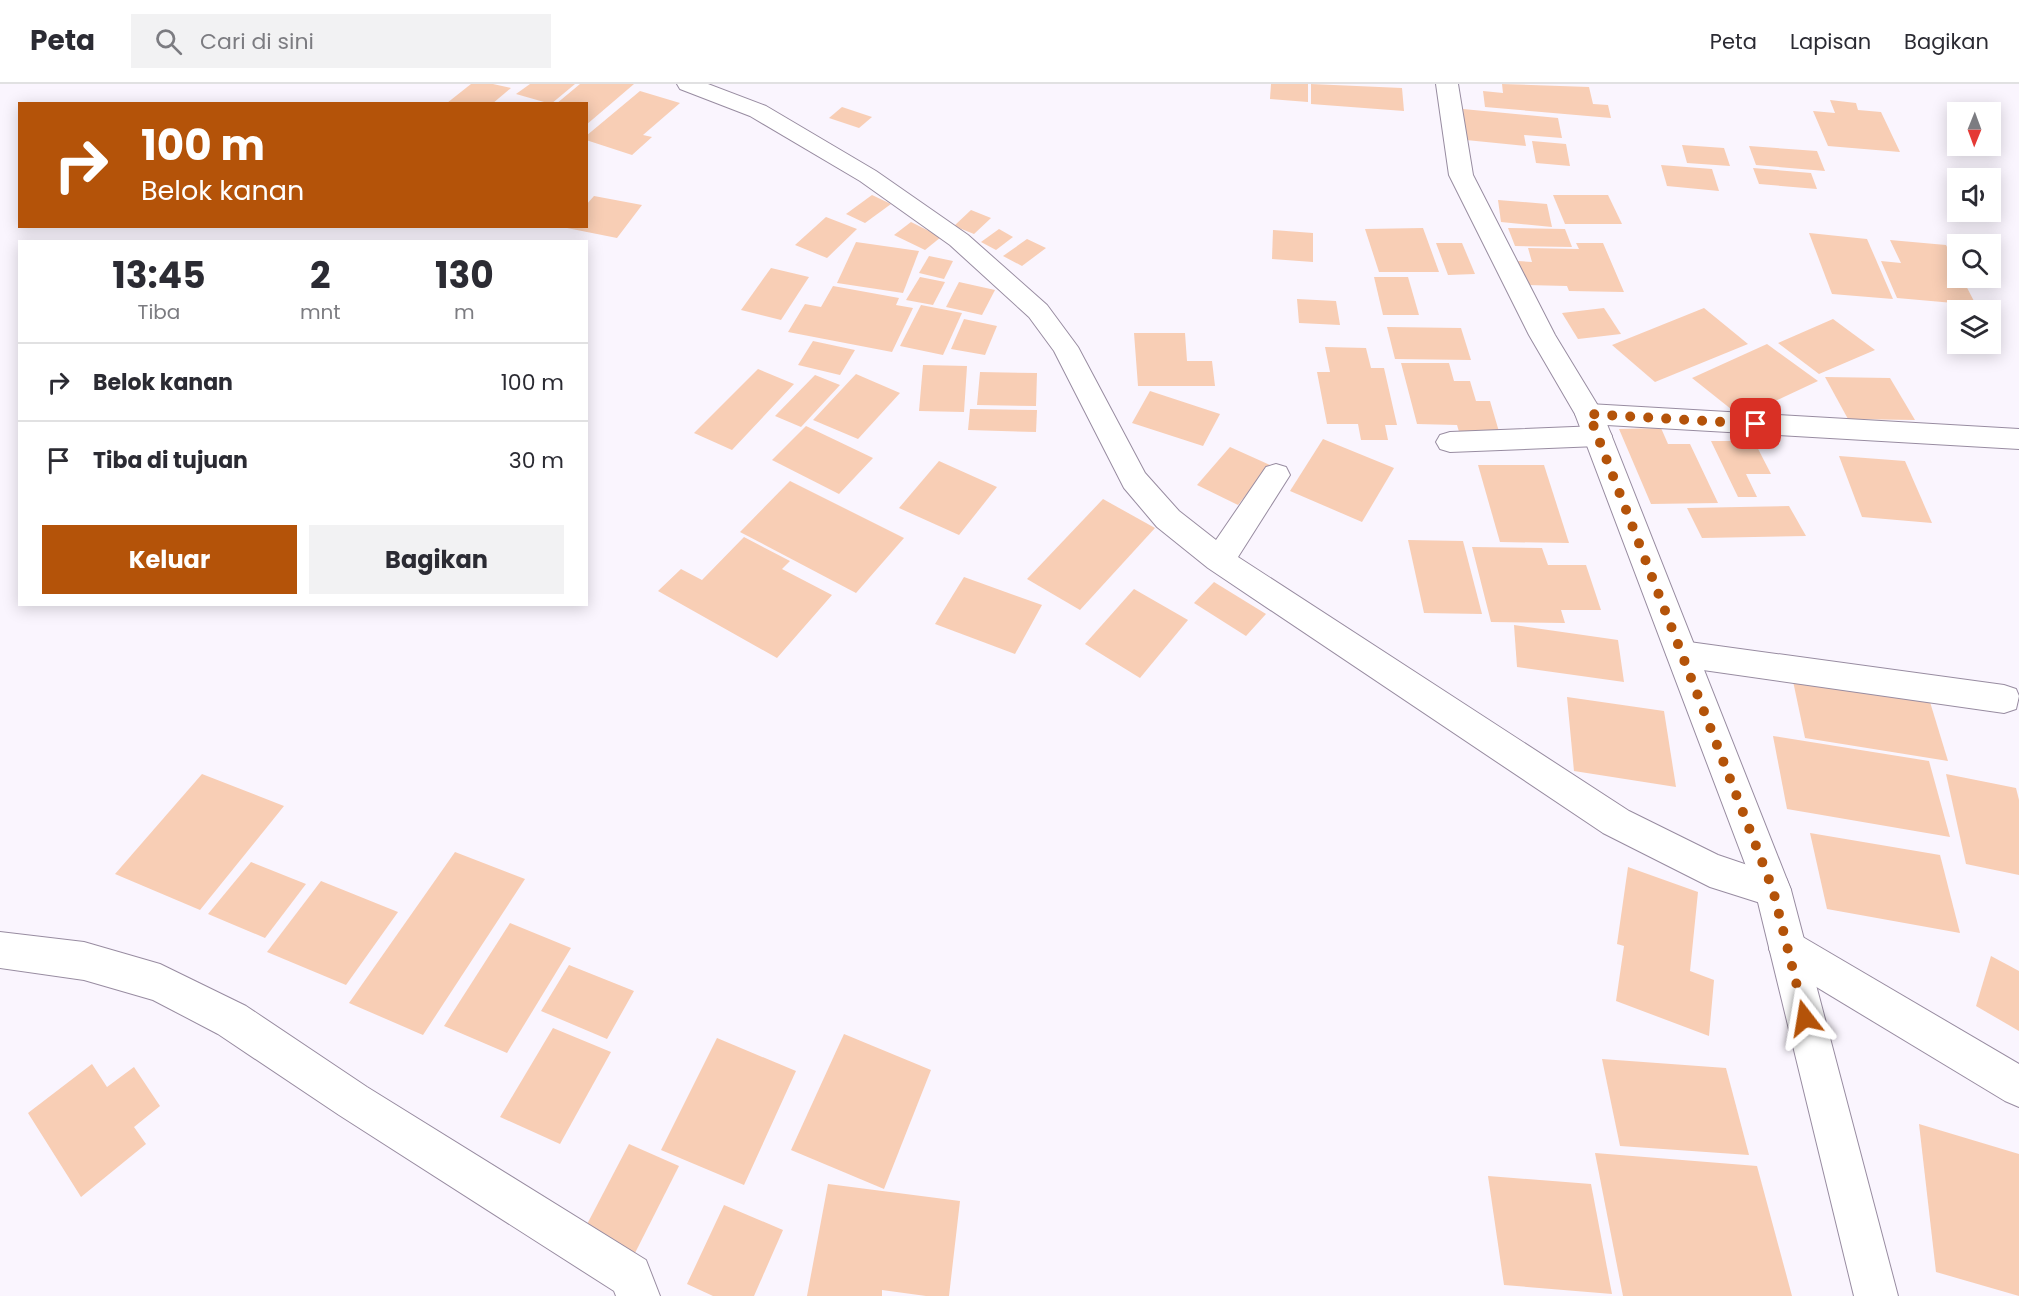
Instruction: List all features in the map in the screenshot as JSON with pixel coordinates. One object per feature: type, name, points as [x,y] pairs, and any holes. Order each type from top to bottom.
[{"type":"street","points":[[688,84],[758,111],[868,176],[959,240],[1038,311],[1065,347],[1134,480],[1168,519],[1219,560],[1616,822],[1710,870],[1773,890]]},
{"type":"street","points":[[1447,84],[1461,175],[1542,336],[1593,425],[1773,890],[1876,1296]]},
{"type":"street","points":[[1450,442],[1593,425],[2019,439]]},
{"type":"street","points":[[1219,560],[1276,476]]},
{"type":"street","points":[[1682,654],[2004,699]]},
{"type":"street","points":[[1788,949],[2019,1088]]},
{"type":"street","points":[[0,950],[84,961],[160,983],[232,1020],[353,1101],[630,1276],[638,1296]]},
{"type":"building","points":[[471,84],[493,84],[511,88],[494,102],[448,102]]},
{"type":"building","points":[[530,84],[575,84],[553,102],[544,102],[516,94]]},
{"type":"building","points":[[580,84],[634,84],[588,123],[588,102],[558,102]]},
{"type":"building","points":[[1271,84],[1308,84],[1308,102],[1270,99]]},
{"type":"building","points":[[1311,84],[1402,88],[1404,111],[1311,104]]},
{"type":"building","points":[[1502,84],[1589,87],[1593,104],[1608,105],[1611,118],[1485,107],[1483,91],[1503,93]]},
{"type":"building","points":[[640,91],[680,103],[643,135],[652,137],[632,155],[588,141],[588,134]]},
{"type":"building","points":[[1830,100],[1856,103],[1858,110],[1881,112],[1900,152],[1828,146],[1813,111],[1835,113]]},
{"type":"building","points":[[842,107],[872,117],[859,128],[829,118]]},
{"type":"building","points":[[1463,109],[1558,118],[1562,138],[1524,135],[1526,146],[1466,140]]},
{"type":"building","points":[[1532,141],[1566,144],[1570,166],[1536,163]]},
{"type":"building","points":[[1682,145],[1724,148],[1730,166],[1687,163]]},
{"type":"building","points":[[1749,146],[1817,151],[1825,171],[1756,165]]},
{"type":"building","points":[[1661,165],[1712,169],[1719,191],[1667,186]]},
{"type":"building","points":[[1753,168],[1811,173],[1817,189],[1759,184]]},
{"type":"building","points":[[872,195],[891,204],[865,223],[846,214]]},
{"type":"building","points":[[1553,195],[1608,195],[1622,224],[1565,224]]},
{"type":"building","points":[[594,196],[642,205],[617,238],[567,228],[588,228],[588,203]]},
{"type":"building","points":[[1498,200],[1547,204],[1552,227],[1501,222]]},
{"type":"building","points":[[971,210],[991,218],[974,234],[954,226]]},
{"type":"building","points":[[826,217],[857,229],[827,258],[795,245]]},
{"type":"building","points":[[911,222],[941,237],[925,250],[894,235]]},
{"type":"building","points":[[1423,228],[1439,272],[1379,272],[1365,229]]},
{"type":"building","points":[[1508,228],[1565,229],[1572,247],[1515,246]]},
{"type":"building","points":[[999,229],[1013,237],[996,250],[981,242]]},
{"type":"building","points":[[1273,230],[1313,233],[1313,262],[1272,259]]},
{"type":"building","points":[[1809,233],[1867,239],[1893,299],[1832,294]]},
{"type":"building","points":[[1027,239],[1046,248],[1022,266],[1003,256]]},
{"type":"building","points":[[1890,240],[1946,245],[1947,288],[1967,288],[1973,300],[1947,300],[1947,302],[1897,298],[1881,261],[1901,263]]},
{"type":"building","points":[[856,242],[919,251],[903,293],[837,283]]},
{"type":"building","points":[[1436,243],[1462,243],[1475,274],[1448,275]]},
{"type":"building","points":[[1576,243],[1603,243],[1624,292],[1569,291],[1567,286],[1526,285],[1518,261],[1532,262],[1528,248],[1579,249]]},
{"type":"building","points":[[929,256],[953,261],[944,279],[919,273]]},
{"type":"building","points":[[771,268],[809,277],[781,320],[741,310]]},
{"type":"building","points":[[920,277],[945,282],[933,305],[906,300]]},
{"type":"building","points":[[1374,277],[1408,277],[1419,315],[1383,315]]},
{"type":"building","points":[[959,282],[995,290],[982,315],[946,307]]},
{"type":"building","points":[[833,286],[899,298],[896,305],[913,308],[892,352],[788,332],[805,304],[821,307]]},
{"type":"building","points":[[1297,299],[1336,301],[1340,325],[1299,323]]},
{"type":"building","points":[[921,305],[962,313],[943,355],[900,346]]},
{"type":"building","points":[[1604,308],[1621,334],[1578,339],[1562,313]]},
{"type":"building","points":[[1704,308],[1748,344],[1655,382],[1612,345]]},
{"type":"building","points":[[964,319],[997,326],[985,355],[951,349]]},
{"type":"building","points":[[1833,319],[1875,350],[1819,374],[1778,343]]},
{"type":"building","points":[[1387,327],[1461,328],[1471,360],[1395,359]]},
{"type":"building","points":[[1134,333],[1185,333],[1187,361],[1212,361],[1215,386],[1138,386]]},
{"type":"building","points":[[813,341],[855,350],[840,375],[798,365]]},
{"type":"building","points":[[1767,344],[1818,381],[1741,417],[1692,378]]},
{"type":"building","points":[[1325,347],[1366,348],[1371,368],[1384,368],[1397,425],[1385,425],[1388,440],[1361,440],[1358,424],[1327,424],[1317,372],[1330,372]]},
{"type":"building","points":[[1401,363],[1449,363],[1454,381],[1470,381],[1476,401],[1490,401],[1500,435],[1460,435],[1457,425],[1417,424]]},
{"type":"building","points":[[923,365],[967,366],[964,412],[919,411]]},
{"type":"building","points":[[758,369],[794,384],[732,450],[694,433]]},
{"type":"building","points":[[980,372],[1037,373],[1036,406],[977,405]]},
{"type":"building","points":[[856,374],[900,393],[858,439],[813,420]]},
{"type":"building","points":[[815,375],[840,385],[801,427],[775,416]]},
{"type":"building","points":[[1825,377],[1890,378],[1915,420],[1848,419]]},
{"type":"building","points":[[1150,391],[1220,414],[1203,446],[1132,423]]},
{"type":"building","points":[[970,409],[1037,410],[1036,432],[968,430]]},
{"type":"building","points":[[806,426],[873,458],[839,494],[772,460]]},
{"type":"building","points":[[1661,428],[1668,444],[1690,444],[1718,503],[1651,504],[1619,429]]},
{"type":"building","points":[[1323,439],[1394,468],[1362,522],[1290,491]]},
{"type":"building","points":[[1711,441],[1754,441],[1771,474],[1746,474],[1757,497],[1738,497]]},
{"type":"building","points":[[1230,447],[1270,465],[1238,505],[1197,485]]},
{"type":"building","points":[[1839,456],[1905,461],[1932,523],[1862,517]]},
{"type":"building","points":[[939,461],[997,487],[959,535],[899,508]]},
{"type":"building","points":[[1478,465],[1544,465],[1569,543],[1500,542]]},
{"type":"building","points":[[790,481],[904,538],[856,593],[740,532]]},
{"type":"building","points":[[1103,499],[1155,528],[1080,610],[1027,579]]},
{"type":"building","points":[[1789,506],[1806,536],[1702,538],[1687,508]]},
{"type":"building","points":[[744,537],[790,561],[782,569],[832,595],[777,658],[658,591],[681,569],[702,580]]},
{"type":"building","points":[[1408,540],[1463,541],[1482,614],[1424,613]]},
{"type":"building","points":[[1472,547],[1542,548],[1548,565],[1586,565],[1601,610],[1561,610],[1565,623],[1491,622]]},
{"type":"building","points":[[964,577],[1042,605],[1015,654],[935,624]]},
{"type":"building","points":[[1214,582],[1266,614],[1246,636],[1194,603]]},
{"type":"building","points":[[1134,589],[1188,620],[1140,678],[1085,644]]},
{"type":"building","points":[[1514,625],[1618,640],[1624,682],[1517,667]]},
{"type":"building","points":[[1793,681],[1930,702],[1948,761],[1805,738]]},
{"type":"building","points":[[1567,697],[1664,711],[1676,787],[1574,771]]},
{"type":"building","points":[[1773,736],[1929,761],[1950,837],[1787,809]]},
{"type":"building","points":[[202,774],[284,806],[200,910],[115,874]]},
{"type":"building","points":[[1946,774],[2016,788],[2019,800],[2019,875],[1966,864]]},
{"type":"building","points":[[1810,833],[1940,855],[1960,933],[1827,909]]},
{"type":"building","points":[[455,852],[525,879],[423,1035],[349,1003]]},
{"type":"building","points":[[251,862],[306,884],[265,938],[208,914]]},
{"type":"building","points":[[1628,867],[1698,892],[1690,971],[1714,980],[1709,1036],[1616,1001],[1624,946],[1617,944]]},
{"type":"building","points":[[321,881],[398,912],[346,985],[267,952]]},
{"type":"building","points":[[510,923],[571,948],[507,1053],[444,1026]]},
{"type":"building","points":[[1991,956],[2019,971],[2019,1031],[1976,1006]]},
{"type":"building","points":[[569,965],[634,991],[607,1039],[541,1011]]},
{"type":"building","points":[[553,1028],[611,1052],[560,1144],[500,1117]]},
{"type":"building","points":[[844,1034],[931,1070],[884,1189],[791,1150]]},
{"type":"building","points":[[717,1038],[796,1071],[744,1185],[661,1150]]},
{"type":"building","points":[[1602,1059],[1726,1068],[1749,1155],[1620,1146]]},
{"type":"building","points":[[92,1064],[107,1087],[134,1067],[160,1106],[134,1127],[146,1144],[81,1197],[28,1113]]},
{"type":"building","points":[[1919,1124],[2019,1154],[2019,1296],[1936,1272]]},
{"type":"building","points":[[629,1144],[679,1166],[635,1253],[584,1230]]},
{"type":"building","points":[[1595,1153],[1757,1166],[1792,1296],[1623,1296]]},
{"type":"building","points":[[1488,1176],[1591,1184],[1612,1294],[1504,1285]]},
{"type":"building","points":[[828,1184],[960,1201],[949,1296],[926,1296],[882,1290],[882,1296],[807,1296]]},
{"type":"building","points":[[724,1205],[783,1230],[754,1296],[713,1296],[687,1284]]},
{"type":"route","points":[[1756,424],[1589,414],[1773,890],[1805,1018]]}]
